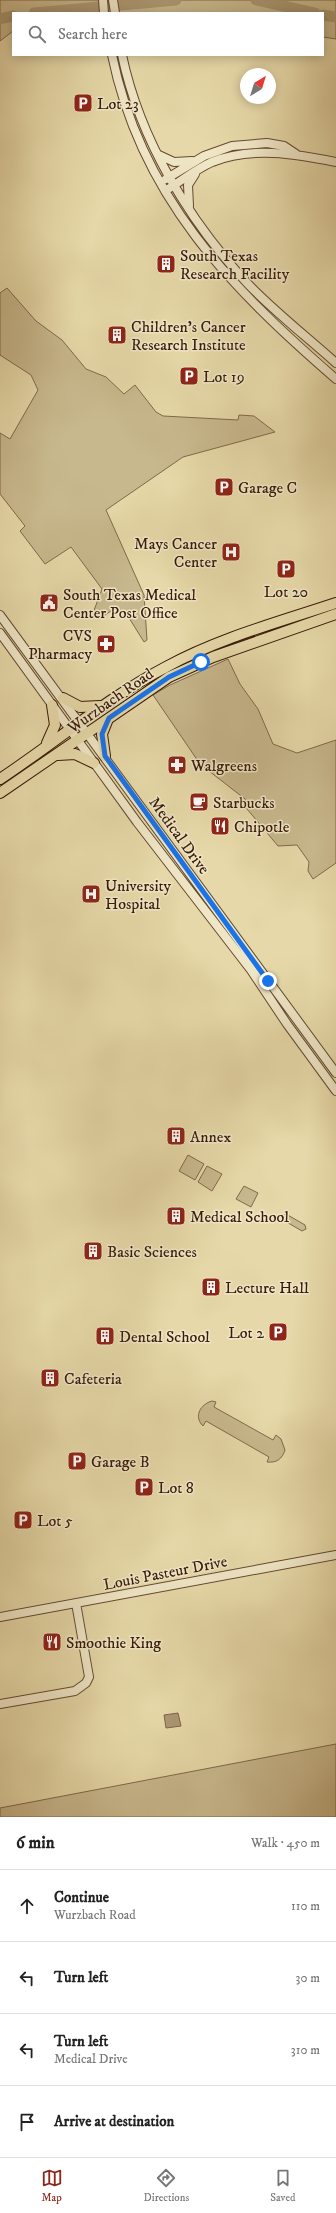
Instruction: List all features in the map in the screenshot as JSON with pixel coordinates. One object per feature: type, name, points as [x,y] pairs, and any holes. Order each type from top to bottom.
[{"type":"main road","name":"Wurzbach Road","points":[[0,779],[102,706],[150,675],[190,654],[336,603]]},
{"type":"main road","name":"Wurzbach Road","points":[[0,793],[58,755],[77,740],[169,677],[192,666],[336,614]]},
{"type":"main road","points":[[63,698],[80,707],[102,706]]},
{"type":"main road","points":[[46,747],[54,726],[52,705]]},
{"type":"main road","points":[[105,756],[102,734],[109,718]]},
{"type":"main road","points":[[58,755],[75,754],[94,763]]},
{"type":"street","points":[[103,0],[104,12]]},
{"type":"street","points":[[113,0],[115,12]]},
{"type":"street","points":[[112,56],[117,79],[134,128],[160,182],[193,235],[212,259],[242,292],[336,379]]},
{"type":"street","points":[[122,56],[127,76],[144,124],[158,154],[175,185],[220,252],[250,285],[336,364]]},
{"type":"street","points":[[160,182],[215,151],[232,146],[253,144],[284,146],[296,154]]},
{"type":"street","points":[[165,191],[211,163],[243,153],[296,154],[336,162]]},
{"type":"street","points":[[158,154],[174,162],[183,163],[198,160]]},
{"type":"street","points":[[189,207],[188,185],[197,172]]},
{"type":"street","points":[[279,327],[286,319]]},
{"type":"street","name":"Medical Drive","points":[[0,614],[63,698],[336,1073]]},
{"type":"street","name":"Medical Drive","points":[[0,633],[94,763],[250,970],[336,1091]]},
{"type":"street","points":[[309,1055],[318,1048]]},
{"type":"street","name":"Louis Pasteur Drive","points":[[0,1617],[336,1555]]},
{"type":"street","points":[[0,1704],[75,1691],[86,1683],[89,1677],[76,1603]]},
{"type":"shaded area","points":[[0,0],[336,0],[336,39],[324,37],[324,12],[12,12],[12,32],[0,41]]},
{"type":"shaded area","points":[[7,288],[36,321],[62,340],[86,369],[106,377],[124,394],[135,385],[156,412],[163,416],[238,420],[239,415],[254,416],[275,432],[183,457],[106,510],[144,595],[147,640],[144,642],[126,613],[111,611],[99,619],[93,613],[102,589],[71,547],[45,564],[20,531],[25,526],[0,494],[0,433],[10,439],[38,390],[31,375],[0,355],[0,293]]},
{"type":"shaded area","points":[[228,659],[240,684],[258,709],[273,744],[297,753],[336,740],[336,863],[313,879],[308,871],[309,862],[297,845],[278,846],[247,809],[245,799],[200,764],[153,695],[170,685]]},
{"type":"shaded area","points":[[188,1155],[204,1164],[195,1180],[179,1171]]},
{"type":"shaded area","points":[[207,1166],[222,1174],[212,1191],[198,1182]]},
{"type":"shaded area","points":[[244,1186],[258,1193],[251,1207],[236,1199]]},
{"type":"shaded area","points":[[286,1214],[305,1225],[306,1229],[302,1231],[283,1220],[283,1215]]},
{"type":"shaded area","points":[[212,1401],[216,1402],[214,1407],[273,1440],[276,1435],[281,1439],[285,1450],[281,1458],[274,1462],[267,1462],[269,1457],[206,1421],[203,1426],[199,1418],[200,1411],[205,1405]]},
{"type":"shaded area","points":[[178,1713],[181,1726],[166,1728],[164,1715]]},
{"type":"shaded area","points":[[336,1744],[336,1817],[0,1817],[0,1808]]},
{"type":"waterway","points":[[45,12],[176,0]]},
{"type":"waterway","points":[[256,0],[310,12]]},
{"type":"waterway","points":[[324,15],[336,17]]},
{"type":"waterway","points":[[0,19],[12,16]]},
{"type":"place","name":"Lot 23","points":[[83,103]]},
{"type":"place","name":"South Texas Research Facility","points":[[166,264]]},
{"type":"place","name":"Children's Cancer Research Institute","points":[[117,335]]},
{"type":"place","name":"Lot 19","points":[[189,376]]},
{"type":"place","name":"Garage C","points":[[224,487]]},
{"type":"place","name":"Mays Cancer Center","points":[[231,552]]},
{"type":"place","name":"Lot 20","points":[[286,569]]},
{"type":"place","name":"South Texas Medical Center Post Office","points":[[49,603]]},
{"type":"place","name":"CVS Pharmacy","points":[[106,644]]},
{"type":"place","name":"Walgreens","points":[[177,765]]},
{"type":"place","name":"Starbucks","points":[[199,802]]},
{"type":"place","name":"Chipotle","points":[[220,826]]},
{"type":"place","name":"University Hospital","points":[[91,894]]},
{"type":"place","name":"Annex","points":[[176,1136]]},
{"type":"place","name":"Medical School","points":[[176,1216]]},
{"type":"place","name":"Basic Sciences","points":[[93,1251]]},
{"type":"place","name":"Lecture Hall","points":[[211,1287]]},
{"type":"place","name":"Lot 2","points":[[278,1332]]},
{"type":"place","name":"Dental School","points":[[105,1336]]},
{"type":"place","name":"Cafeteria","points":[[50,1378]]},
{"type":"place","name":"Garage B","points":[[77,1461]]},
{"type":"place","name":"Lot 8","points":[[144,1487]]},
{"type":"place","name":"Lot 5","points":[[23,1520]]},
{"type":"place","name":"Smoothie King","points":[[52,1642]]},
{"type":"route","points":[[201,662],[169,677],[109,718],[102,734],[102,746],[105,756],[268,981]]}]
